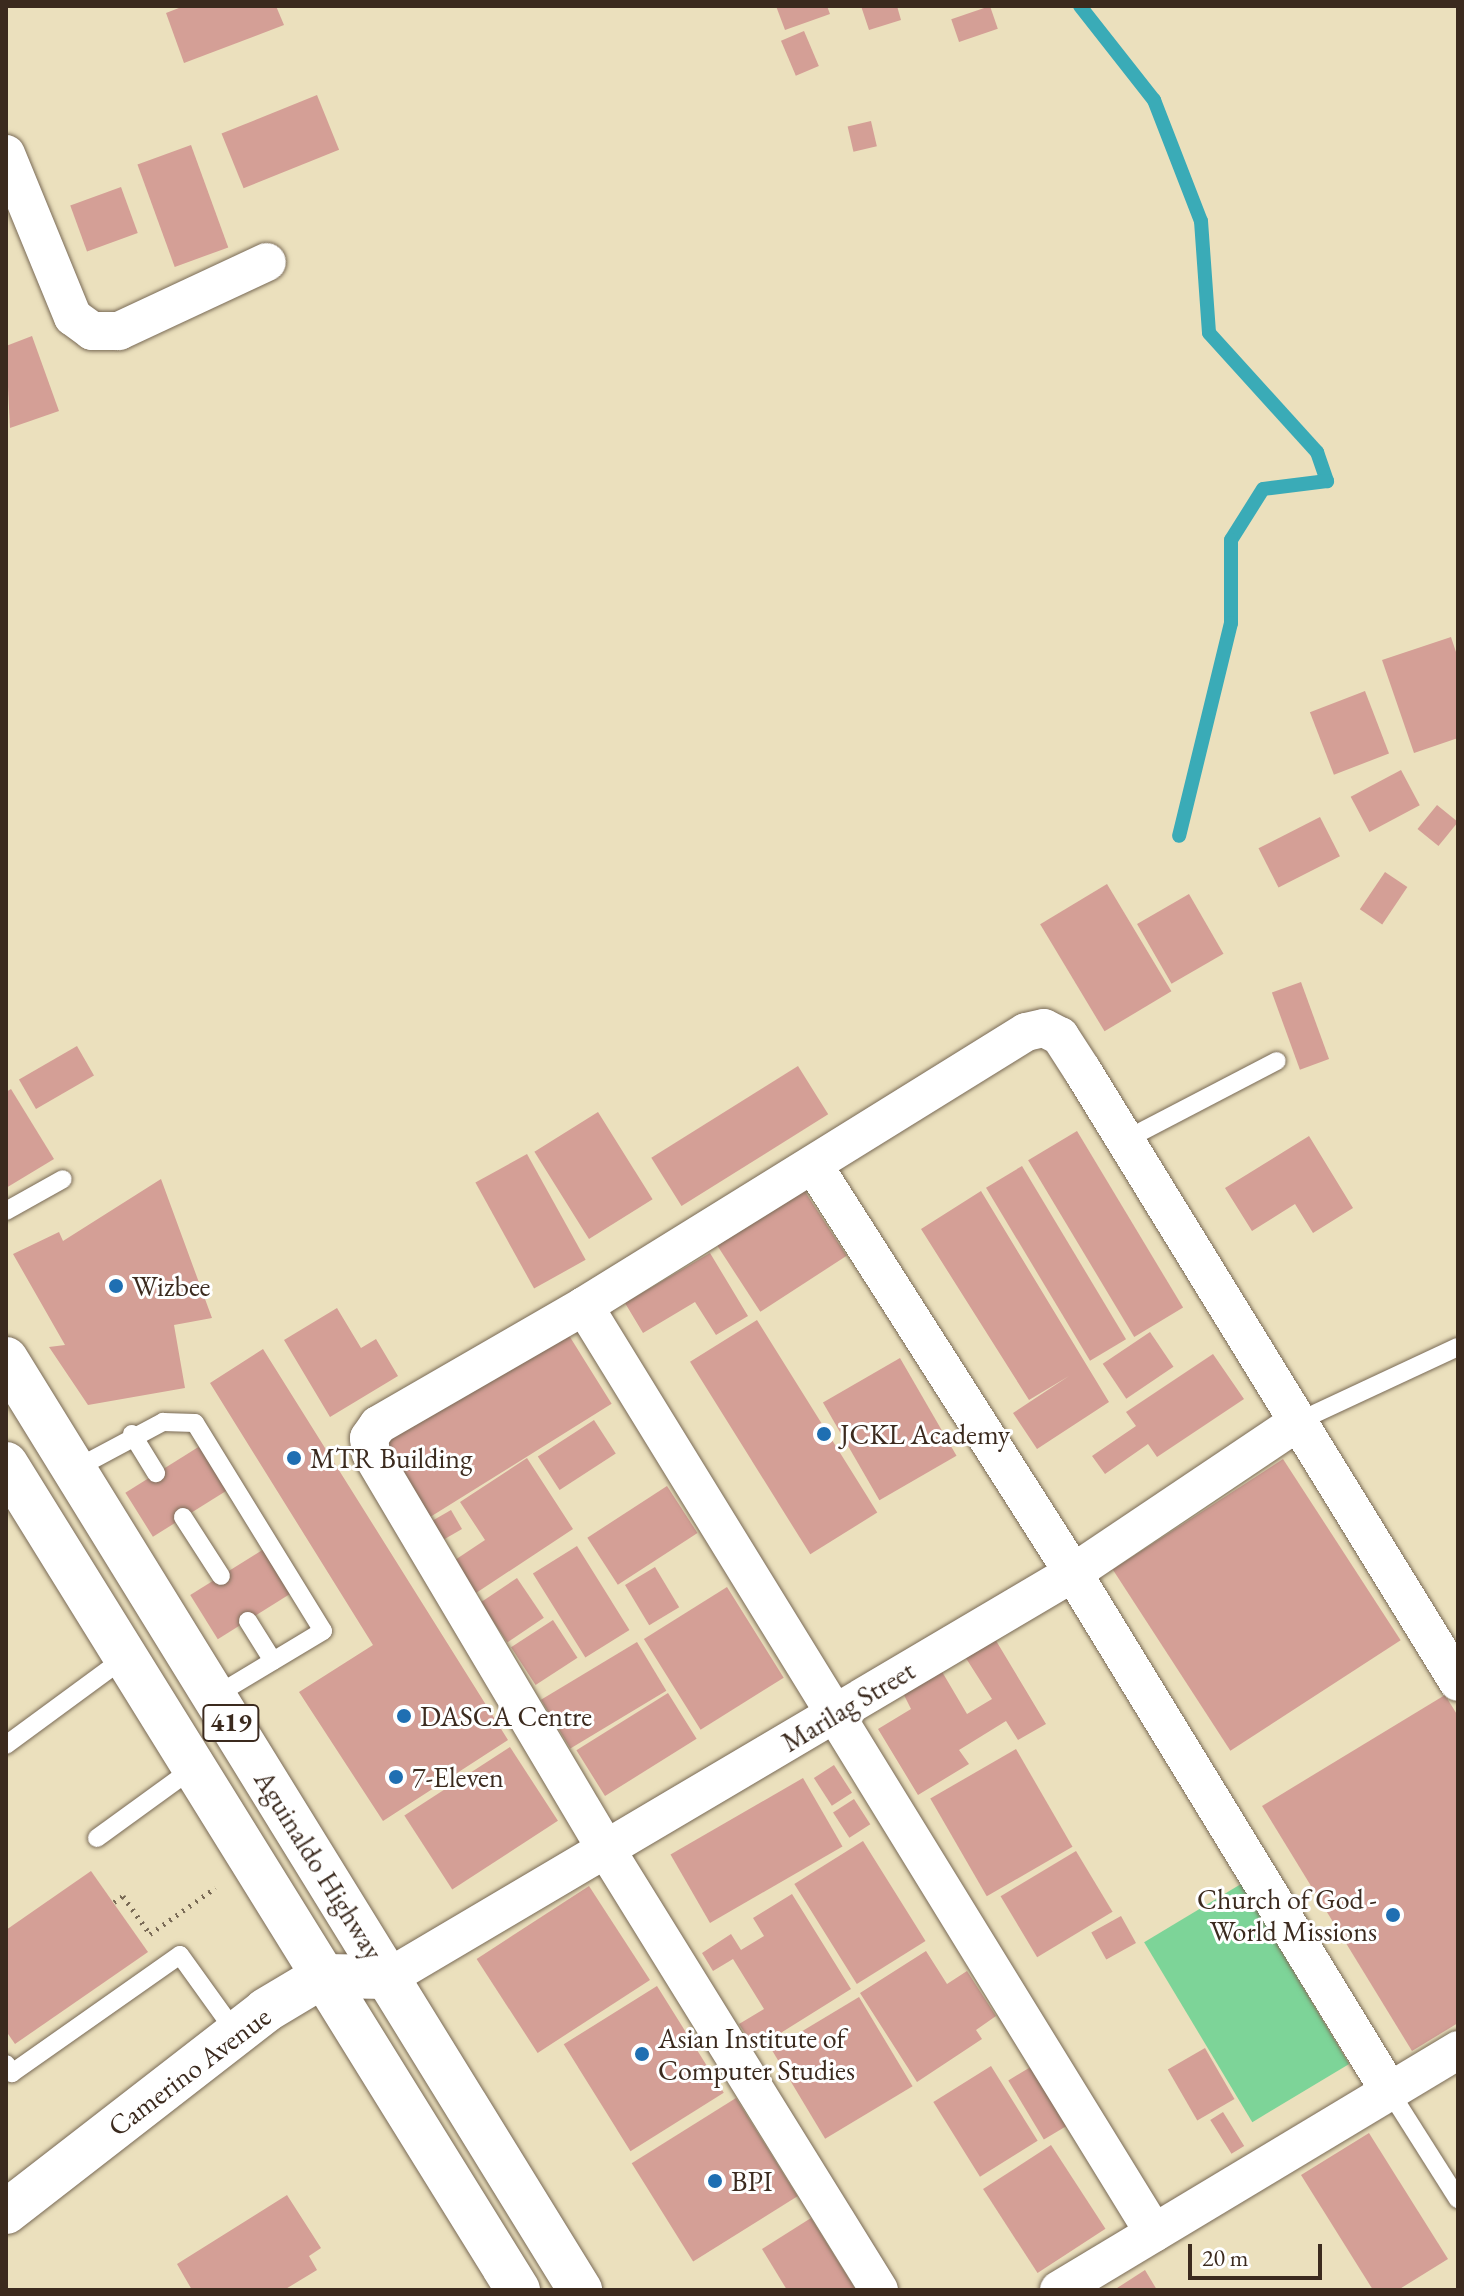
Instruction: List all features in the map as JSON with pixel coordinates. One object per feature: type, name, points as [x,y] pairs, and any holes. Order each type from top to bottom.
[{"type":"main road","name":"Aguinaldo Highway","points":[[6,1359],[580,2290]]},
{"type":"main road","points":[[17,1482],[75,1469]]},
{"type":"main road","name":"Aguinaldo Highway","points":[[17,1482],[123,1659],[518,2290]]},
{"type":"main road","points":[[323,1976],[389,1977]]},
{"type":"main road","name":"Camerino Avenue","points":[[6,2212],[236,2033],[323,1976]]},
{"type":"street","points":[[6,154],[73,317],[92,331],[119,331],[267,262]]},
{"type":"street","points":[[879,2290],[607,1851],[371,1453],[369,1438],[378,1425],[584,1306],[1026,1032],[1044,1028],[1060,1036],[1458,1682]]},
{"type":"street","points":[[814,1166],[1073,1573],[1390,2092]]},
{"type":"street","points":[[584,1306],[1154,2233]]},
{"type":"street","name":"Marilag Street","points":[[389,1977],[1073,1573],[1299,1421]]},
{"type":"street","points":[[1059,2290],[1458,2050]]},
{"type":"lane","points":[[1125,1140],[1277,1061]]},
{"type":"lane","points":[[6,1211],[63,1179]]},
{"type":"lane","points":[[1299,1421],[1458,1347]]},
{"type":"lane","points":[[75,1469],[132,1434],[163,1422],[195,1423],[323,1631],[215,1696]]},
{"type":"lane","points":[[132,1434],[156,1473]]},
{"type":"lane","points":[[183,1517],[221,1576]]},
{"type":"lane","points":[[248,1621],[273,1661]]},
{"type":"lane","points":[[6,1745],[123,1659]]},
{"type":"lane","points":[[97,1838],[192,1769]]},
{"type":"lane","points":[[6,2064],[12,2073],[180,1955],[236,2033]]},
{"type":"lane","points":[[1390,2092],[1458,2199]]},
{"type":"path","points":[[114,1902],[123,1896],[150,1934],[215,1888]]},
{"type":"green space","points":[[1241,1884],[1349,2064],[1252,2122],[1144,1942]]},
{"type":"building","points":[[184,6],[276,6],[284,25],[184,63],[166,13]]},
{"type":"building","points":[[776,6],[827,6],[830,14],[785,30]]},
{"type":"building","points":[[861,6],[897,6],[901,20],[869,30]]},
{"type":"building","points":[[990,6],[998,29],[959,42],[951,19]]},
{"type":"building","points":[[804,31],[819,66],[796,76],[781,41]]},
{"type":"building","points":[[317,95],[339,150],[244,188],[222,134]]},
{"type":"building","points":[[871,121],[877,146],[853,152],[848,126]]},
{"type":"building","points":[[191,145],[228,247],[175,267],[137,164]]},
{"type":"building","points":[[121,187],[138,233],[87,252],[70,205]]},
{"type":"building","points":[[32,336],[59,411],[10,428],[6,346]]},
{"type":"building","points":[[1451,637],[1458,658],[1458,738],[1414,753],[1382,660]]},
{"type":"building","points":[[1365,691],[1389,754],[1334,775],[1310,712]]},
{"type":"building","points":[[1401,770],[1420,805],[1369,832],[1351,797]]},
{"type":"building","points":[[1437,805],[1458,822],[1438,846],[1417,829]]},
{"type":"building","points":[[1320,817],[1340,856],[1278,888],[1259,848]]},
{"type":"building","points":[[1385,872],[1407,887],[1382,924],[1360,909]]},
{"type":"building","points":[[1107,884],[1171,991],[1105,1031],[1040,924]]},
{"type":"building","points":[[1189,894],[1224,954],[1172,984],[1137,924]]},
{"type":"building","points":[[1301,982],[1329,1059],[1300,1070],[1272,993]]},
{"type":"building","points":[[77,1046],[94,1075],[36,1109],[19,1080]]},
{"type":"building","points":[[798,1066],[828,1114],[681,1206],[651,1158]]},
{"type":"building","points":[[11,1089],[54,1159],[6,1188],[6,1092]]},
{"type":"building","points":[[598,1112],[653,1199],[589,1239],[534,1152]]},
{"type":"building","points":[[1077,1131],[1183,1308],[1134,1337],[1028,1160]]},
{"type":"building","points":[[1309,1136],[1353,1208],[1313,1233],[1295,1204],[1252,1231],[1225,1188]]},
{"type":"building","points":[[527,1154],[586,1260],[534,1288],[475,1183]]},
{"type":"building","points":[[1022,1166],[1126,1339],[1090,1361],[986,1188]]},
{"type":"building","name":"Wizbee","points":[[161,1179],[212,1318],[174,1325],[185,1388],[88,1405],[49,1347],[65,1345],[13,1254],[59,1232],[63,1241]]},
{"type":"building","points":[[802,1187],[847,1256],[760,1312],[716,1243]]},
{"type":"building","points":[[981,1191],[1109,1402],[1037,1449],[1013,1413],[1069,1376],[1029,1400],[921,1229]]},
{"type":"building","points":[[710,1253],[748,1316],[716,1335],[695,1302],[643,1333],[625,1303]]},
{"type":"building","points":[[337,1308],[361,1348],[376,1339],[398,1376],[330,1417],[284,1340]]},
{"type":"building","points":[[757,1320],[877,1513],[810,1554],[690,1362]]},
{"type":"building","points":[[565,1329],[612,1404],[430,1517],[384,1442]]},
{"type":"building","points":[[1150,1332],[1173,1367],[1126,1399],[1103,1364]]},
{"type":"building","points":[[263,1349],[508,1740],[383,1821],[299,1692],[373,1645],[210,1383]]},
{"type":"building","points":[[1213,1354],[1244,1399],[1157,1457],[1148,1444],[1105,1474],[1092,1456],[1136,1426],[1126,1412]]},
{"type":"building","points":[[900,1358],[957,1456],[879,1500],[823,1402]]},
{"type":"building","points":[[594,1420],[616,1454],[560,1490],[538,1456]]},
{"type":"building","points":[[200,1446],[228,1490],[153,1537],[125,1493]]},
{"type":"building","points":[[527,1458],[573,1529],[476,1593],[455,1560],[485,1540],[460,1502]]},
{"type":"building","points":[[1283,1459],[1401,1640],[1230,1751],[1113,1570]]},
{"type":"building","points":[[667,1486],[697,1533],[618,1585],[587,1538]]},
{"type":"building","points":[[451,1510],[462,1529],[444,1540],[433,1520]]},
{"type":"building","points":[[577,1546],[629,1630],[585,1658],[533,1574]]},
{"type":"building","points":[[264,1549],[292,1593],[218,1639],[190,1595]]},
{"type":"building","points":[[655,1567],[679,1607],[649,1625],[625,1585]]},
{"type":"building","points":[[517,1578],[544,1618],[507,1642],[481,1603]]},
{"type":"building","points":[[727,1587],[784,1678],[701,1730],[644,1639]]},
{"type":"building","points":[[553,1620],[578,1658],[536,1685],[511,1647]]},
{"type":"building","points":[[992,1634],[1046,1724],[1018,1740],[1006,1721],[959,1750],[969,1764],[918,1795],[878,1729],[911,1709],[903,1693],[941,1670],[967,1714],[992,1699],[962,1652]]},
{"type":"building","points":[[637,1642],[666,1691],[570,1749],[541,1700]]},
{"type":"building","points":[[668,1693],[697,1739],[605,1796],[576,1750]]},
{"type":"building","name":"Church of God - World Missions","points":[[1445,1695],[1458,1716],[1458,2023],[1412,2051],[1262,1806]]},
{"type":"building","points":[[510,1747],[558,1821],[452,1889],[404,1816]]},
{"type":"building","points":[[1016,1749],[1072,1847],[987,1896],[930,1798]]},
{"type":"building","points":[[834,1765],[852,1793],[832,1806],[814,1778]]},
{"type":"building","points":[[803,1778],[842,1846],[710,1923],[670,1854]]},
{"type":"building","points":[[854,1799],[870,1824],[849,1838],[833,1813]]},
{"type":"building","points":[[863,1841],[926,1941],[857,1984],[794,1884]]},
{"type":"building","points":[[1076,1851],[1113,1912],[1037,1957],[1001,1896]]},
{"type":"building","points":[[91,1871],[148,1952],[15,2044],[6,2031],[6,1930]]},
{"type":"building","points":[[589,1886],[650,1980],[538,2053],[477,1959]]},
{"type":"building","points":[[792,1894],[851,1989],[755,2049],[739,2024],[764,2009],[733,1959],[713,1971],[702,1953],[731,1934],[741,1950],[764,1936],[753,1918]]},
{"type":"building","points":[[1121,1916],[1136,1943],[1106,1960],[1091,1932]]},
{"type":"building","points":[[926,1951],[947,1984],[967,1971],[996,2016],[976,2030],[982,2039],[917,2082],[860,1993]]},
{"type":"building","points":[[657,1986],[724,2093],[630,2151],[564,2044]]},
{"type":"building","points":[[859,1997],[913,2086],[825,2139],[772,2050]]},
{"type":"building","points":[[1205,2048],[1234,2099],[1197,2121],[1168,2070]]},
{"type":"building","points":[[1034,2065],[1070,2124],[1044,2140],[1008,2080]]},
{"type":"building","points":[[991,2066],[1038,2141],[980,2177],[933,2102]]},
{"type":"building","name":"BPI","points":[[736,2098],[797,2196],[693,2262],[632,2163]]},
{"type":"building","points":[[1223,2112],[1244,2146],[1231,2154],[1210,2120]]},
{"type":"building","points":[[1369,2133],[1448,2259],[1398,2290],[1373,2290],[1301,2175]]},
{"type":"building","points":[[1051,2145],[1105,2229],[1038,2273],[983,2189]]},
{"type":"building","points":[[287,2195],[321,2248],[309,2256],[317,2270],[284,2290],[192,2290],[177,2264]]},
{"type":"building","points":[[811,2218],[856,2290],[787,2290],[762,2249]]},
{"type":"building","points":[[1145,2270],[1157,2290],[1114,2290]]},
{"type":"waterway","points":[[1080,6],[1154,100],[1201,221],[1209,333],[1317,452],[1327,481],[1263,489],[1231,540],[1231,623],[1179,836]]},
{"type":"place","name":"Wizbee","points":[[116,1286]]},
{"type":"place","name":"JCKL Academy","points":[[824,1434]]},
{"type":"place","name":"MTR Building","points":[[294,1458]]},
{"type":"place","name":"DASCA Centre","points":[[404,1716]]},
{"type":"place","name":"7-Eleven","points":[[396,1777]]},
{"type":"place","name":"Church of God - World Missions","points":[[1393,1915]]},
{"type":"place","name":"Asian Institute of Computer Studies","points":[[642,2054]]},
{"type":"place","name":"BPI","points":[[715,2181]]}]
